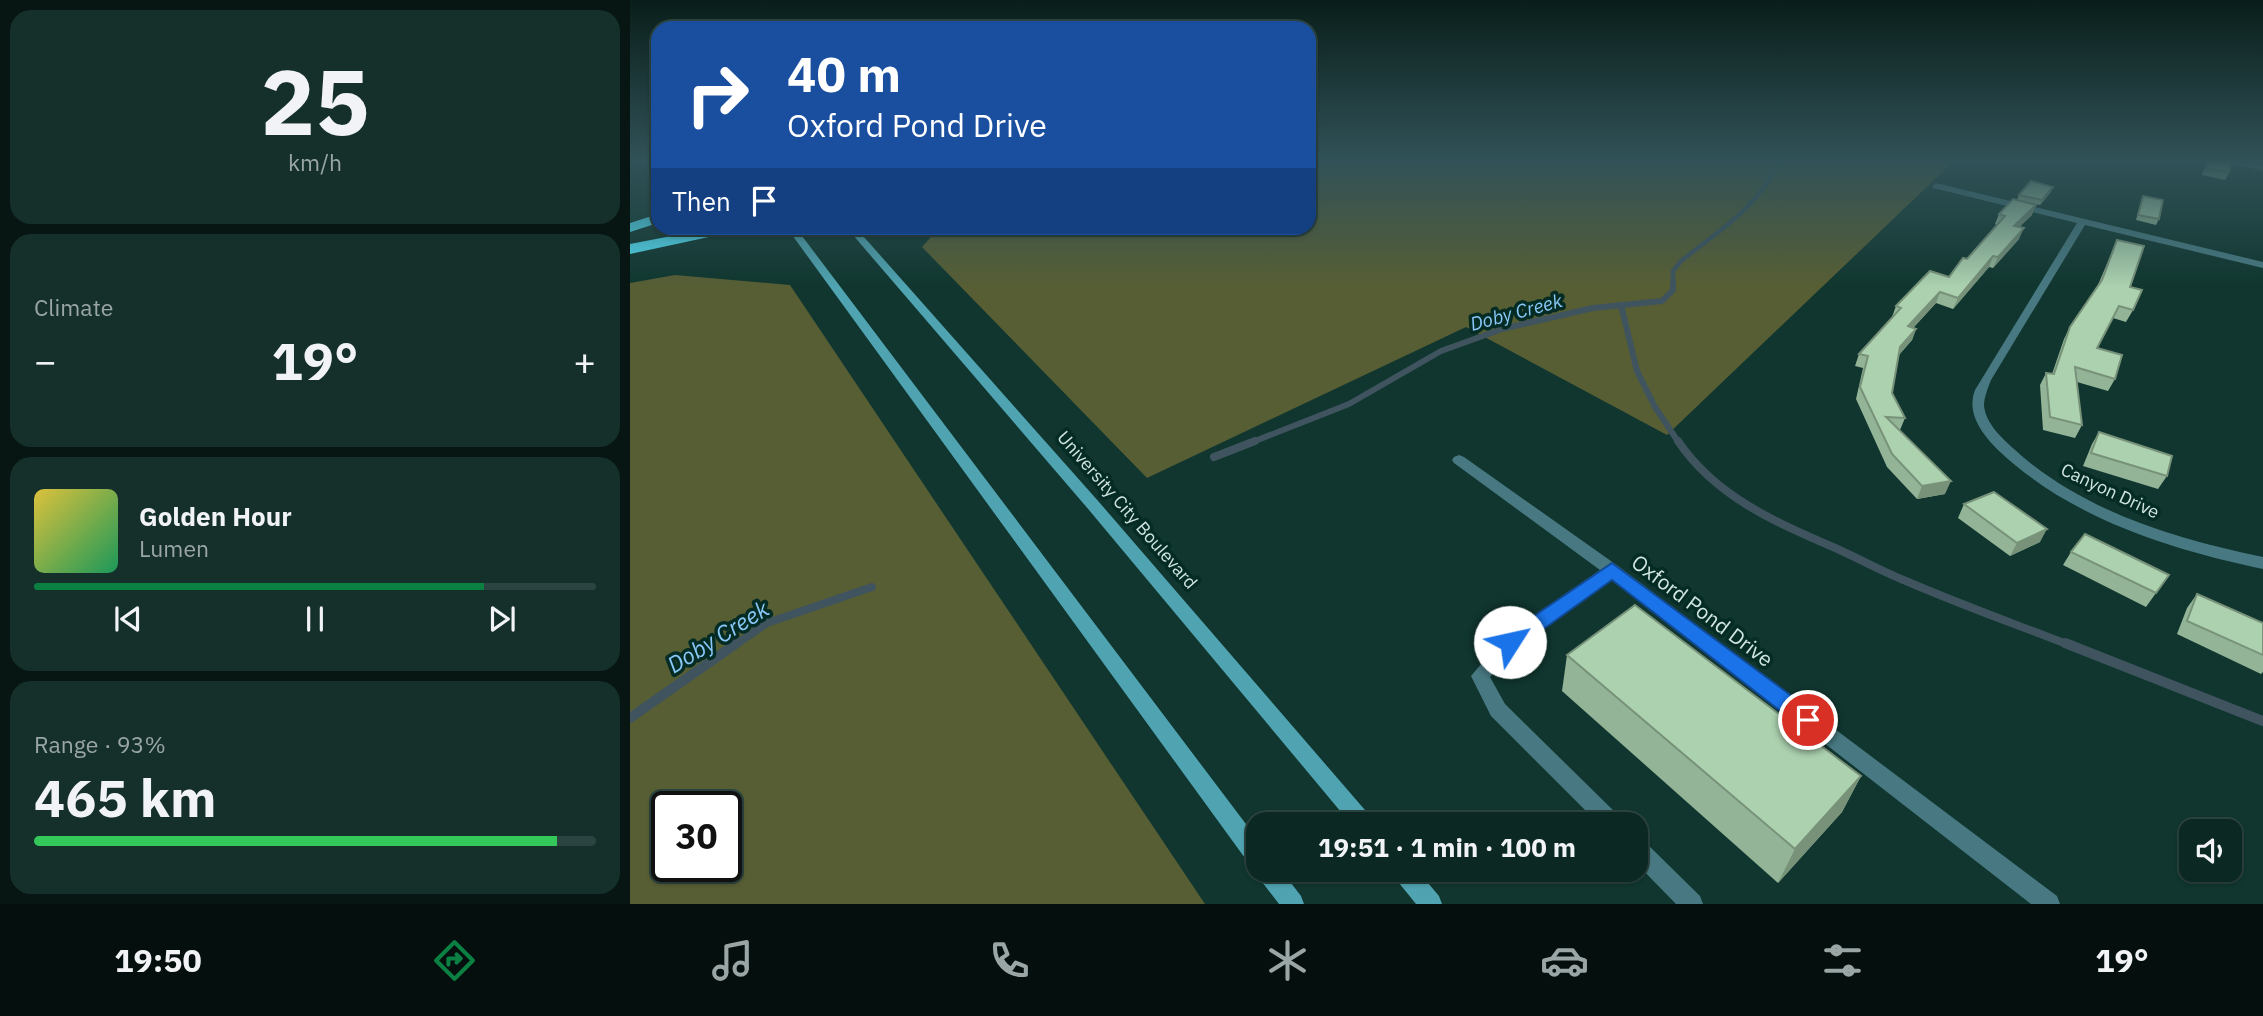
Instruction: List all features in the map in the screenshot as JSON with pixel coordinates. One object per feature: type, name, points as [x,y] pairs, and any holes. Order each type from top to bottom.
[{"type":"highway","points":[[630,228],[651,220]]},
{"type":"highway","points":[[630,249],[698,235]]},
{"type":"main road","points":[[796,235],[1246,841]]},
{"type":"main road","name":"University City Boulevard","points":[[857,235],[1094,506],[1354,812]]},
{"type":"main road","points":[[1276,882],[1293,904]]},
{"type":"main road","points":[[1413,882],[1431,904]]},
{"type":"street","points":[[2008,203],[2263,265]]},
{"type":"street","name":"Canyon Drive","points":[[2083,221],[1985,380],[1978,399],[1985,425],[2008,454],[2033,474],[2075,498],[2180,543],[2263,563]]},
{"type":"street","name":"Oxford Pond Drive","points":[[1459,460],[1612,570],[2049,904]]},
{"type":"street","points":[[1601,812],[1498,710],[1480,676],[1510,642],[1612,570]]},
{"type":"street","points":[[1648,860],[1692,904]]},
{"type":"green space","points":[[1316,203],[1910,203],[1667,435],[1466,327],[1147,478],[922,247],[933,235],[1316,235]]},
{"type":"green space","points":[[675,275],[790,285],[1205,904],[630,904],[630,283]]},
{"type":"building","points":[[2009,203],[2036,205],[2014,226],[2024,228],[1998,257],[1993,256],[1958,298],[1940,292],[1908,326],[1916,329],[1900,347],[1892,393],[1905,418],[1886,417],[1951,481],[1922,486],[1892,454],[1860,387],[1868,356],[1859,354],[1901,308],[1896,306],[1930,271],[1949,277],[1963,258],[1967,259],[2005,216],[1999,214]]},
{"type":"building","points":[[2141,203],[2162,203],[2159,219],[2138,215]]},
{"type":"building","points":[[2117,240],[2144,246],[2130,287],[2142,290],[2133,310],[2119,306],[2097,348],[2122,355],[2115,379],[2075,367],[2082,425],[2050,417],[2046,373],[2054,374],[2070,327],[2102,280]]},
{"type":"building","points":[[2099,432],[2172,456],[2167,476],[2091,453]]},
{"type":"building","points":[[1994,492],[2047,529],[2017,543],[1964,504]]},
{"type":"building","points":[[2085,534],[2169,575],[2156,593],[2071,552]]},
{"type":"building","points":[[2197,594],[2263,623],[2263,655],[2187,621]]},
{"type":"building","points":[[1635,605],[1861,776],[1795,849],[1567,655]]},
{"type":"waterway","name":"Doby Creek","points":[[1621,305],[1662,301],[1673,290],[1673,271],[1681,261],[1751,203]]},
{"type":"waterway","name":"Doby Creek","points":[[1250,443],[1349,404],[1441,351],[1502,329],[1593,308],[1621,305]]},
{"type":"waterway","points":[[1621,305],[1637,371],[1655,407],[1679,443]]},
{"type":"waterway","name":"Doby Creek","points":[[1214,457],[1255,441]]},
{"type":"waterway","points":[[1678,441],[1710,477],[1728,492],[1768,517],[1897,577],[2069,645]]},
{"type":"waterway","name":"Doby Creek","points":[[735,645],[767,623],[872,587]]},
{"type":"waterway","name":"Doby Creek","points":[[630,718],[737,643]]},
{"type":"waterway","points":[[2065,643],[2263,721]]},
{"type":"route","points":[[1510,642],[1612,570],[1808,720]]}]
